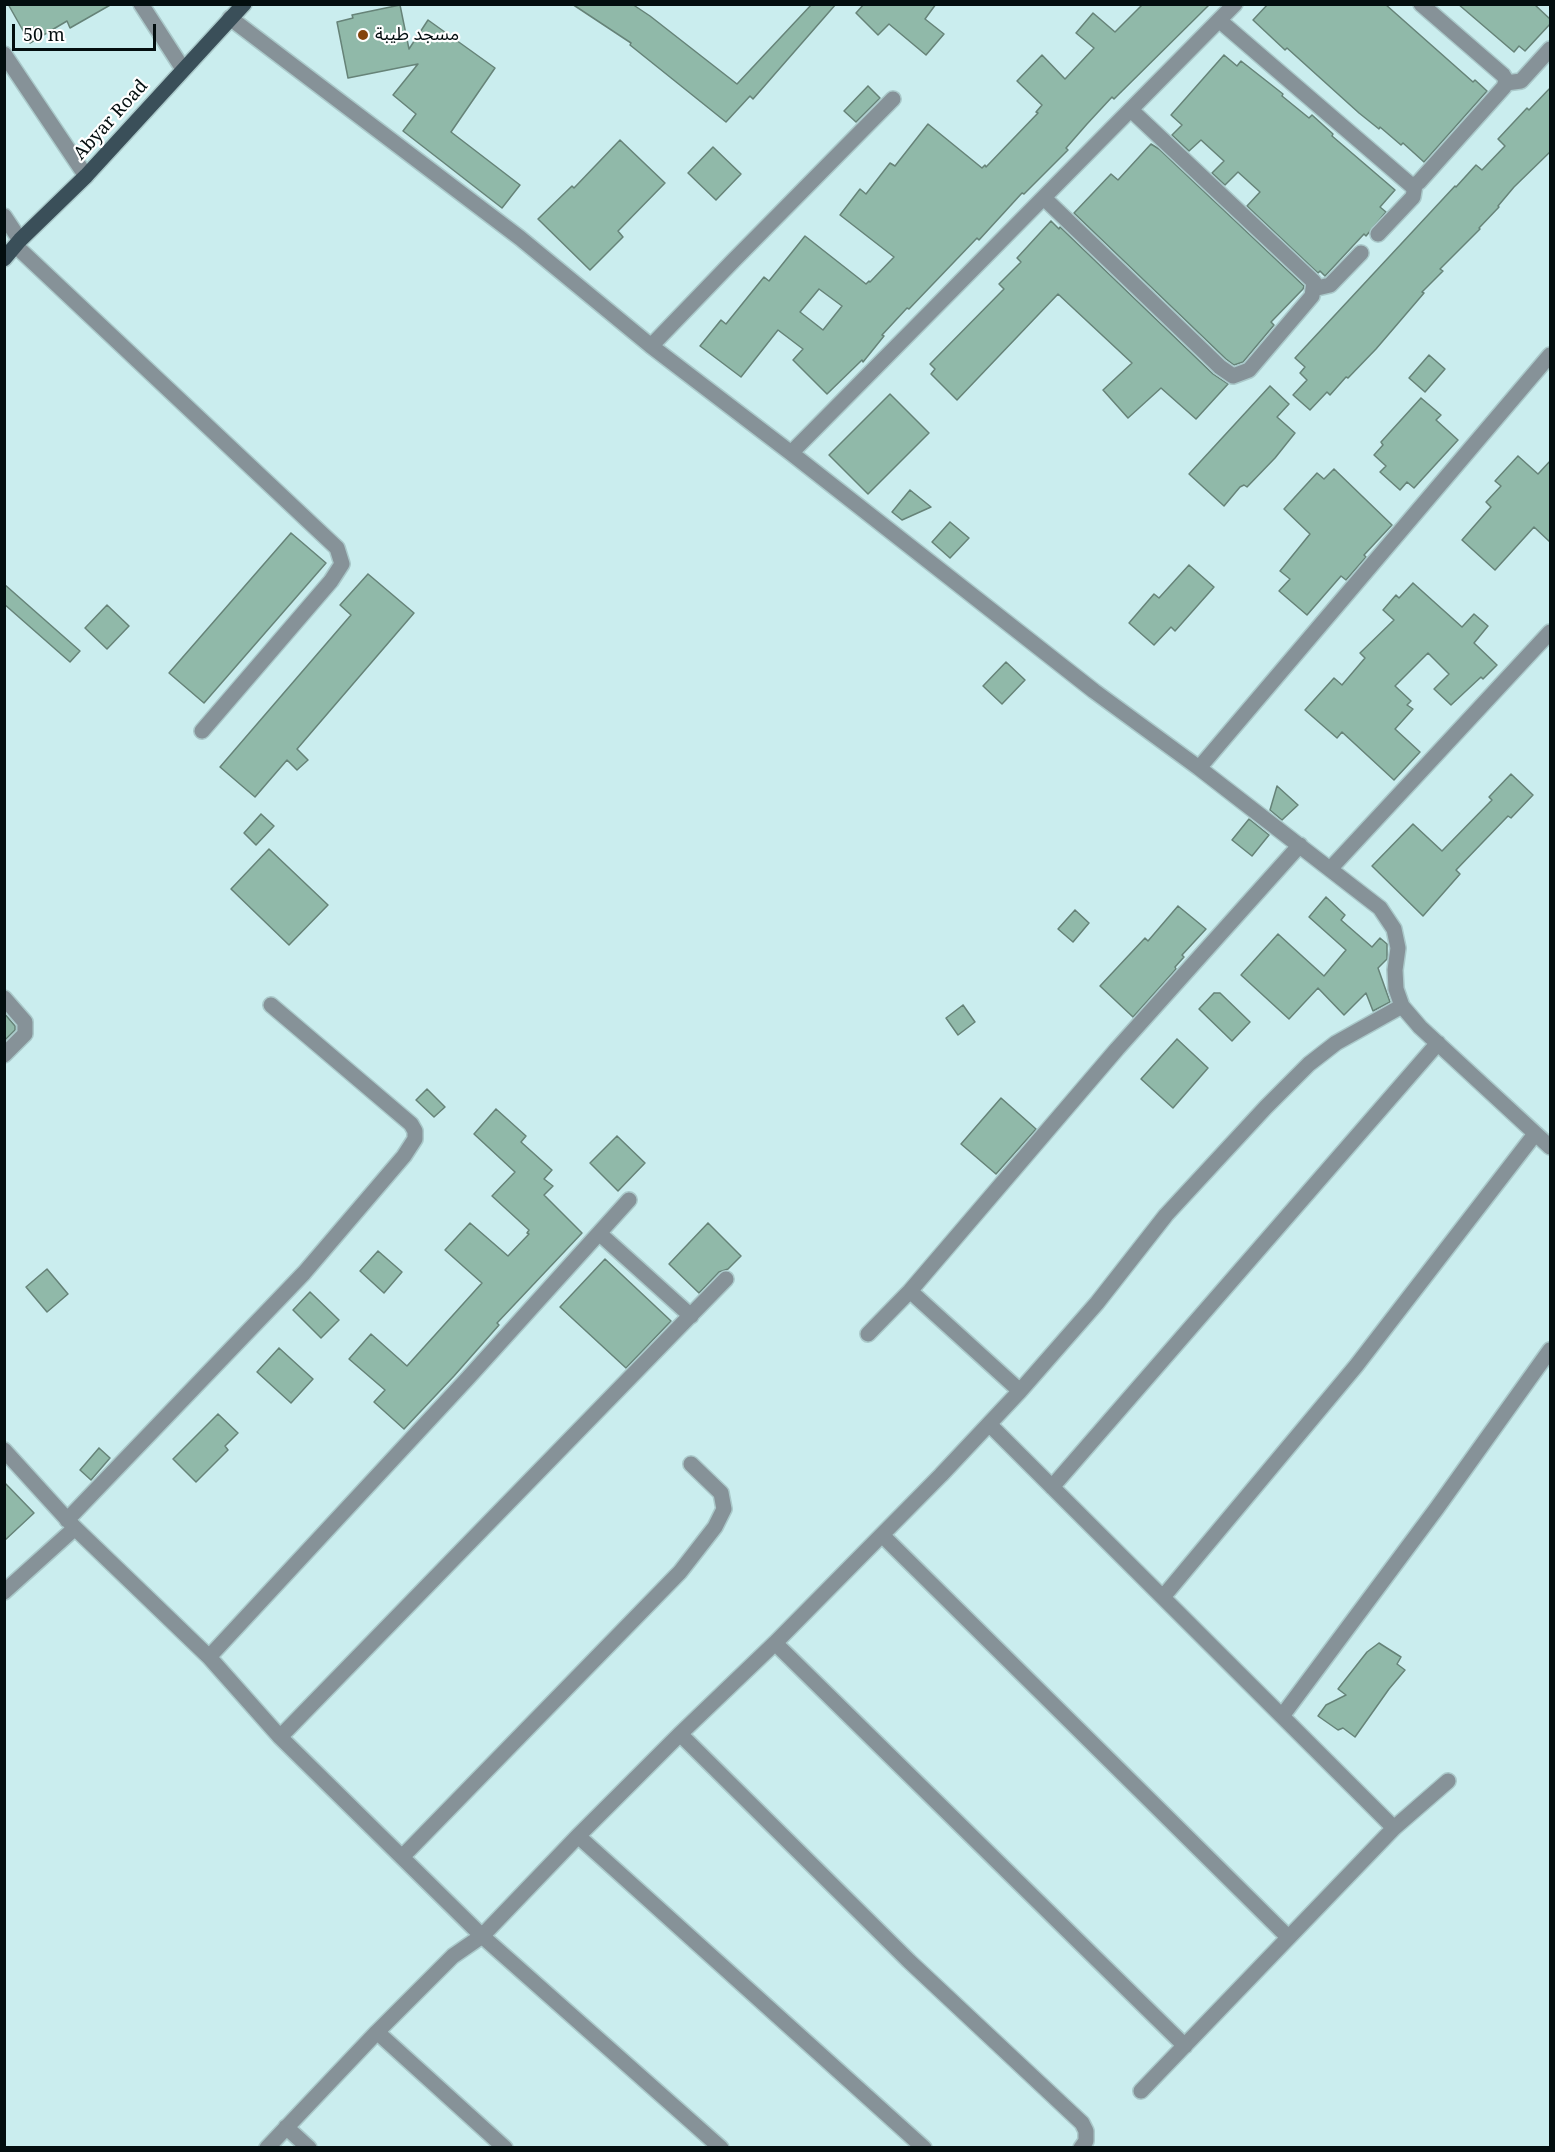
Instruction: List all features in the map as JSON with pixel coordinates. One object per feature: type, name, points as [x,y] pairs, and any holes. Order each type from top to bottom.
[{"type":"main road","name":"Abyar Road","points":[[4,260],[86,176],[244,4]]},
{"type":"street","points":[[141,4],[183,69]]},
{"type":"street","points":[[791,453],[1235,4]]},
{"type":"street","points":[[1421,4],[1503,75],[1506,83]]},
{"type":"street","points":[[230,18],[520,238],[651,346],[1094,691],[1199,768],[1380,908],[1394,929],[1398,948],[1395,970],[1396,989],[1402,1006],[1438,1043],[1551,1147]]},
{"type":"street","points":[[1220,21],[1412,186],[1415,185]]},
{"type":"street","points":[[1378,234],[1413,197],[1415,185],[1506,83],[1521,81],[1551,49]]},
{"type":"street","points":[[4,54],[86,176]]},
{"type":"street","points":[[651,346],[893,99]]},
{"type":"street","points":[[1044,198],[1220,367],[1233,376],[1249,370],[1312,296],[1314,282],[1131,110]]},
{"type":"street","points":[[4,216],[19,243],[337,548],[342,564],[331,581],[202,731]]},
{"type":"street","points":[[1313,289],[1330,285],[1361,253]]},
{"type":"street","points":[[1199,768],[1551,355]]},
{"type":"street","points":[[1330,869],[1551,632]]},
{"type":"street","points":[[868,1334],[910,1292],[1117,1049],[1300,845]]},
{"type":"street","points":[[4,998],[25,1022],[25,1034],[4,1055]]},
{"type":"street","points":[[4,1592],[304,1273],[404,1156],[415,1139],[416,1131],[411,1124],[271,1005]]},
{"type":"street","points":[[267,2148],[453,1956],[482,1936],[680,1734],[776,1643],[883,1536],[1020,1391],[1097,1303],[1173,1207],[1225,1149],[1295,1078],[1336,1043],[1402,1006]]},
{"type":"street","points":[[1052,1487],[1438,1043]]},
{"type":"street","points":[[1163,1597],[1356,1366],[1536,1134]]},
{"type":"street","points":[[209,1656],[468,1378],[629,1200]]},
{"type":"street","points":[[600,1234],[691,1316]]},
{"type":"street","points":[[280,1737],[726,1279]]},
{"type":"street","points":[[910,1292],[1020,1391]]},
{"type":"street","points":[[1282,1716],[1551,1350]]},
{"type":"street","points":[[988,1424],[1394,1828]]},
{"type":"street","points":[[4,1450],[71,1523],[209,1656],[280,1737],[482,1936],[721,2148]]},
{"type":"street","points":[[402,1857],[680,1572],[715,1527],[724,1509],[721,1493],[691,1464]]},
{"type":"street","points":[[883,1536],[1288,1937]]},
{"type":"street","points":[[776,1643],[1185,2046]]},
{"type":"street","points":[[680,1734],[909,1961],[1083,2122],[1086,2141],[1081,2148]]},
{"type":"street","points":[[1141,2091],[1394,1828],[1448,1781]]},
{"type":"street","points":[[578,1836],[924,2148]]},
{"type":"street","points":[[377,2032],[505,2148]]},
{"type":"street","points":[[286,2127],[309,2148]]},
{"type":"building","points":[[8,4],[112,4],[70,28],[67,21],[30,43]]},
{"type":"building","points":[[572,4],[632,4],[737,84],[812,4],[836,4],[753,99],[750,96],[726,122],[630,45],[631,43]]},
{"type":"building","points":[[864,4],[936,4],[925,19],[944,34],[926,55],[889,24],[878,35],[856,13]]},
{"type":"building","points":[[1143,4],[1210,4],[1114,99],[1112,97],[1066,148],[1068,150],[1024,194],[1022,193],[979,240],[977,238],[909,309],[907,308],[882,335],[884,336],[863,362],[862,360],[827,394],[793,360],[803,349],[778,330],[741,377],[700,346],[721,320],[726,324],[764,277],[769,281],[805,236],[866,284],[870,282],[894,257],[840,215],[860,189],[866,194],[890,163],[895,166],[928,124],[982,168],[985,165],[986,167],[1038,113],[1036,112],[1042,105],[1017,81],[1042,55],[1065,79],[1094,48],[1076,33],[1093,13],[1115,32]],"holes":[[[819,289],[842,306],[823,330],[800,312]]]},
{"type":"building","points":[[1268,4],[1385,4],[1473,82],[1475,80],[1487,91],[1424,162],[1403,143],[1401,145],[1359,113],[1253,20]]},
{"type":"building","points":[[1458,4],[1534,4],[1551,20],[1551,23],[1525,51],[1519,46],[1514,52]]},
{"type":"building","points":[[400,5],[409,49],[428,20],[495,68],[451,132],[520,185],[502,208],[403,131],[416,114],[393,95],[418,64],[348,78],[337,22],[353,18],[352,15]]},
{"type":"building","points":[[1224,55],[1237,66],[1241,61],[1309,118],[1312,115],[1333,134],[1332,136],[1395,190],[1380,207],[1386,212],[1366,236],[1364,234],[1325,276],[1320,271],[1318,273],[1247,206],[1260,192],[1238,172],[1225,185],[1212,173],[1224,161],[1201,140],[1189,151],[1172,135],[1182,125],[1171,115]]},
{"type":"building","points":[[868,86],[880,98],[856,122],[844,111]]},
{"type":"building","points":[[1551,87],[1551,151],[1514,187],[1480,229],[1440,269],[1443,271],[1422,292],[1424,293],[1376,349],[1330,395],[1327,392],[1310,410],[1293,395],[1307,380],[1300,373],[1305,367],[1295,358],[1455,186],[1476,165],[1482,170],[1505,146],[1498,139],[1527,108],[1529,110]]},
{"type":"building","points":[[620,140],[665,183],[618,231],[623,237],[590,270],[538,219],[572,186],[574,188]]},
{"type":"building","points":[[1151,144],[1304,286],[1271,322],[1274,325],[1243,362],[1234,365],[1226,359],[1074,213],[1111,174],[1118,180]]},
{"type":"building","points":[[713,147],[741,174],[716,200],[688,173]]},
{"type":"building","points":[[1051,221],[1059,229],[1060,227],[1213,374],[1228,384],[1196,419],[1161,388],[1128,418],[1103,390],[1132,363],[1058,294],[957,400],[931,374],[935,369],[930,364],[1004,289],[999,284],[1021,262],[1017,258]]},
{"type":"building","points":[[1429,355],[1445,369],[1425,392],[1409,378]]},
{"type":"building","points":[[1270,386],[1289,404],[1277,417],[1295,433],[1247,487],[1244,485],[1240,487],[1224,506],[1189,474]]},
{"type":"building","points":[[890,394],[929,433],[868,494],[829,455]]},
{"type":"building","points":[[1421,398],[1441,415],[1436,420],[1458,440],[1414,488],[1407,482],[1400,490],[1380,472],[1386,466],[1374,455],[1383,445],[1381,442]]},
{"type":"building","points":[[1518,456],[1538,474],[1551,460],[1551,543],[1534,527],[1495,570],[1462,540],[1491,507],[1486,502],[1501,486],[1495,481]]},
{"type":"building","points":[[1334,469],[1392,525],[1364,555],[1366,557],[1346,580],[1341,576],[1307,615],[1279,591],[1290,579],[1280,571],[1310,534],[1284,509],[1317,473],[1324,479]]},
{"type":"building","points":[[910,490],[931,507],[902,520],[892,512]]},
{"type":"building","points":[[950,522],[969,538],[950,558],[932,542]]},
{"type":"building","points":[[291,533],[326,563],[204,703],[169,673]]},
{"type":"building","points":[[1189,565],[1214,587],[1175,631],[1171,627],[1154,645],[1129,623],[1154,594],[1159,598]]},
{"type":"building","points":[[368,574],[414,613],[297,749],[308,760],[297,770],[287,760],[255,797],[220,767],[351,615],[340,605]]},
{"type":"building","points":[[1413,583],[1462,627],[1474,614],[1488,626],[1474,643],[1497,665],[1451,705],[1434,689],[1449,674],[1428,653],[1395,686],[1411,701],[1407,705],[1413,709],[1395,729],[1420,752],[1394,780],[1342,732],[1337,738],[1305,710],[1334,678],[1342,685],[1365,658],[1360,653],[1394,620],[1383,610],[1396,595],[1399,598]]},
{"type":"building","points":[[4,584],[80,651],[70,662],[4,604]]},
{"type":"building","points":[[107,605],[129,626],[107,649],[85,628]]},
{"type":"building","points":[[1006,662],[1025,680],[1002,704],[983,686]]},
{"type":"building","points":[[1511,774],[1533,795],[1511,818],[1508,816],[1456,870],[1460,874],[1423,916],[1372,866],[1413,824],[1442,851],[1492,800],[1489,797]]},
{"type":"building","points":[[1277,786],[1298,805],[1282,820],[1270,810]]},
{"type":"building","points":[[261,814],[274,826],[256,845],[244,833]]},
{"type":"building","points":[[1249,819],[1269,835],[1252,856],[1232,840]]},
{"type":"building","points":[[269,849],[328,905],[289,945],[231,889]]},
{"type":"building","points":[[1326,897],[1345,915],[1341,920],[1372,947],[1380,938],[1387,944],[1387,959],[1378,968],[1390,1002],[1373,1011],[1366,993],[1344,1015],[1318,988],[1289,1019],[1241,975],[1278,934],[1324,976],[1346,950],[1309,917]]},
{"type":"building","points":[[1178,906],[1206,929],[1182,955],[1184,957],[1175,967],[1176,969],[1133,1017],[1100,986],[1145,938],[1148,941]]},
{"type":"building","points":[[1075,910],[1089,923],[1073,942],[1058,929]]},
{"type":"building","points":[[1214,993],[1220,993],[1250,1022],[1232,1041],[1199,1009]]},
{"type":"building","points":[[963,1005],[975,1022],[958,1035],[946,1018]]},
{"type":"building","points":[[4,1013],[15,1026],[15,1030],[4,1041]]},
{"type":"building","points":[[1177,1039],[1208,1068],[1173,1108],[1141,1079]]},
{"type":"building","points":[[427,1089],[445,1107],[434,1117],[416,1100]]},
{"type":"building","points":[[1001,1098],[1036,1129],[996,1174],[961,1144]]},
{"type":"building","points":[[496,1109],[526,1136],[521,1142],[552,1170],[544,1179],[553,1186],[544,1195],[582,1233],[497,1323],[499,1325],[404,1429],[374,1402],[385,1390],[349,1359],[371,1334],[407,1366],[482,1283],[445,1250],[470,1223],[508,1256],[529,1234],[527,1233],[529,1230],[492,1196],[515,1172],[474,1134]]},
{"type":"building","points":[[617,1136],[645,1163],[618,1191],[590,1163]]},
{"type":"building","points":[[708,1223],[741,1256],[728,1269],[719,1272],[699,1293],[669,1264]]},
{"type":"building","points":[[378,1251],[402,1272],[384,1293],[360,1271]]},
{"type":"building","points":[[605,1259],[671,1321],[626,1368],[560,1307]]},
{"type":"building","points":[[47,1269],[68,1294],[47,1312],[26,1287]]},
{"type":"building","points":[[310,1292],[339,1320],[321,1338],[293,1310]]},
{"type":"building","points":[[279,1348],[313,1379],[291,1403],[257,1372]]},
{"type":"building","points":[[218,1414],[238,1433],[225,1446],[228,1450],[196,1482],[173,1459]]},
{"type":"building","points":[[99,1448],[110,1458],[91,1480],[80,1470]]},
{"type":"building","points":[[4,1482],[34,1513],[4,1541]]},
{"type":"building","points":[[1379,1643],[1401,1657],[1397,1664],[1405,1670],[1355,1737],[1343,1728],[1338,1730],[1318,1716],[1326,1705],[1346,1695],[1338,1689],[1367,1652]]},
{"type":"place","name":"مسجد طيبة","points":[[363,35]]}]
